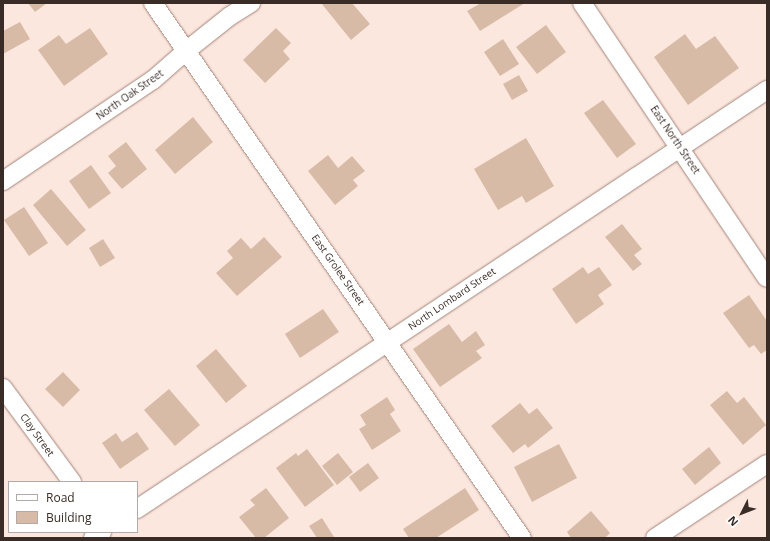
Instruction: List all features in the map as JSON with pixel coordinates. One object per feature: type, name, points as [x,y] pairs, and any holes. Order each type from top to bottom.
[{"type":"street","name":"East Grolee Street","points":[[153,3],[522,538]]},
{"type":"street","name":"North Oak Street","points":[[3,181],[153,80],[186,51],[230,16],[251,3]]},
{"type":"street","name":"East North Street","points":[[582,3],[767,278]]},
{"type":"street","name":"North Lombard Street","points":[[138,508],[767,90]]},
{"type":"street","name":"Clay Street","points":[[3,388],[71,481]]},
{"type":"street","points":[[655,538],[767,464]]},
{"type":"building","points":[[28,3],[47,3],[35,12]]},
{"type":"building","points":[[321,3],[352,3],[370,24],[351,40]]},
{"type":"building","points":[[481,3],[525,3],[480,31],[467,11]]},
{"type":"building","points":[[20,22],[30,39],[3,54],[3,31]]},
{"type":"building","points":[[546,25],[566,52],[537,74],[516,47]]},
{"type":"building","points":[[90,28],[108,54],[64,86],[38,50],[59,35],[66,44]]},
{"type":"building","points":[[276,28],[291,43],[283,51],[290,59],[265,83],[243,60]]},
{"type":"building","points":[[685,34],[696,49],[715,36],[739,68],[688,105],[654,57]]},
{"type":"building","points":[[503,39],[519,64],[500,76],[484,52]]},
{"type":"building","points":[[519,75],[528,91],[512,100],[503,84]]},
{"type":"building","points":[[603,100],[636,144],[617,158],[584,113]]},
{"type":"building","points":[[193,117],[213,142],[175,174],[155,150]]},
{"type":"building","points":[[526,138],[554,186],[526,203],[522,196],[498,210],[474,169]]},
{"type":"building","points":[[126,142],[147,169],[122,189],[108,173],[116,166],[108,156]]},
{"type":"building","points":[[328,155],[338,168],[352,156],[365,171],[353,180],[358,186],[335,205],[308,171]]},
{"type":"building","points":[[91,165],[111,193],[89,209],[69,181]]},
{"type":"building","points":[[51,189],[86,230],[67,246],[33,205]]},
{"type":"building","points":[[24,207],[48,243],[29,256],[4,220]]},
{"type":"building","points":[[622,224],[642,249],[634,255],[642,264],[633,271],[605,237]]},
{"type":"building","points":[[264,237],[282,257],[237,296],[216,273],[233,258],[227,251],[241,238],[251,249]]},
{"type":"building","points":[[103,239],[115,258],[100,267],[89,248]]},
{"type":"building","points":[[583,267],[588,274],[599,267],[612,285],[598,295],[604,304],[576,324],[552,289]]},
{"type":"building","points":[[749,295],[767,321],[767,350],[761,354],[754,345],[749,348],[723,313]]},
{"type":"building","points":[[323,309],[339,332],[300,358],[285,334]]},
{"type":"building","points":[[449,324],[462,342],[476,331],[485,345],[476,351],[482,358],[440,387],[413,349]]},
{"type":"building","points":[[216,349],[247,386],[226,403],[196,366]]},
{"type":"building","points":[[63,372],[80,390],[63,407],[45,389]]},
{"type":"building","points":[[169,389],[200,425],[175,446],[144,410]]},
{"type":"building","points":[[727,391],[737,403],[744,397],[766,425],[743,445],[710,405]]},
{"type":"building","points":[[387,397],[395,410],[390,414],[401,431],[372,450],[359,429],[366,425],[360,415]]},
{"type":"building","points":[[520,403],[529,414],[537,408],[553,428],[528,448],[525,444],[513,453],[491,426]]},
{"type":"building","points":[[137,432],[149,449],[120,469],[102,443],[116,433],[122,442]]},
{"type":"building","points":[[559,444],[577,478],[532,502],[514,467]]},
{"type":"building","points":[[709,447],[721,463],[695,485],[682,469]]},
{"type":"building","points":[[307,449],[334,485],[305,507],[276,468],[296,453],[298,456]]},
{"type":"building","points":[[338,453],[353,472],[337,485],[322,466]]},
{"type":"building","points":[[368,463],[379,478],[360,492],[349,477]]},
{"type":"building","points":[[266,488],[289,518],[264,538],[256,538],[239,517],[255,505],[250,500]]},
{"type":"building","points":[[465,488],[479,510],[436,538],[409,538],[403,529]]},
{"type":"building","points":[[591,511],[610,533],[605,538],[571,538],[567,532]]},
{"type":"building","points":[[322,518],[334,537],[317,538],[309,526]]}]
